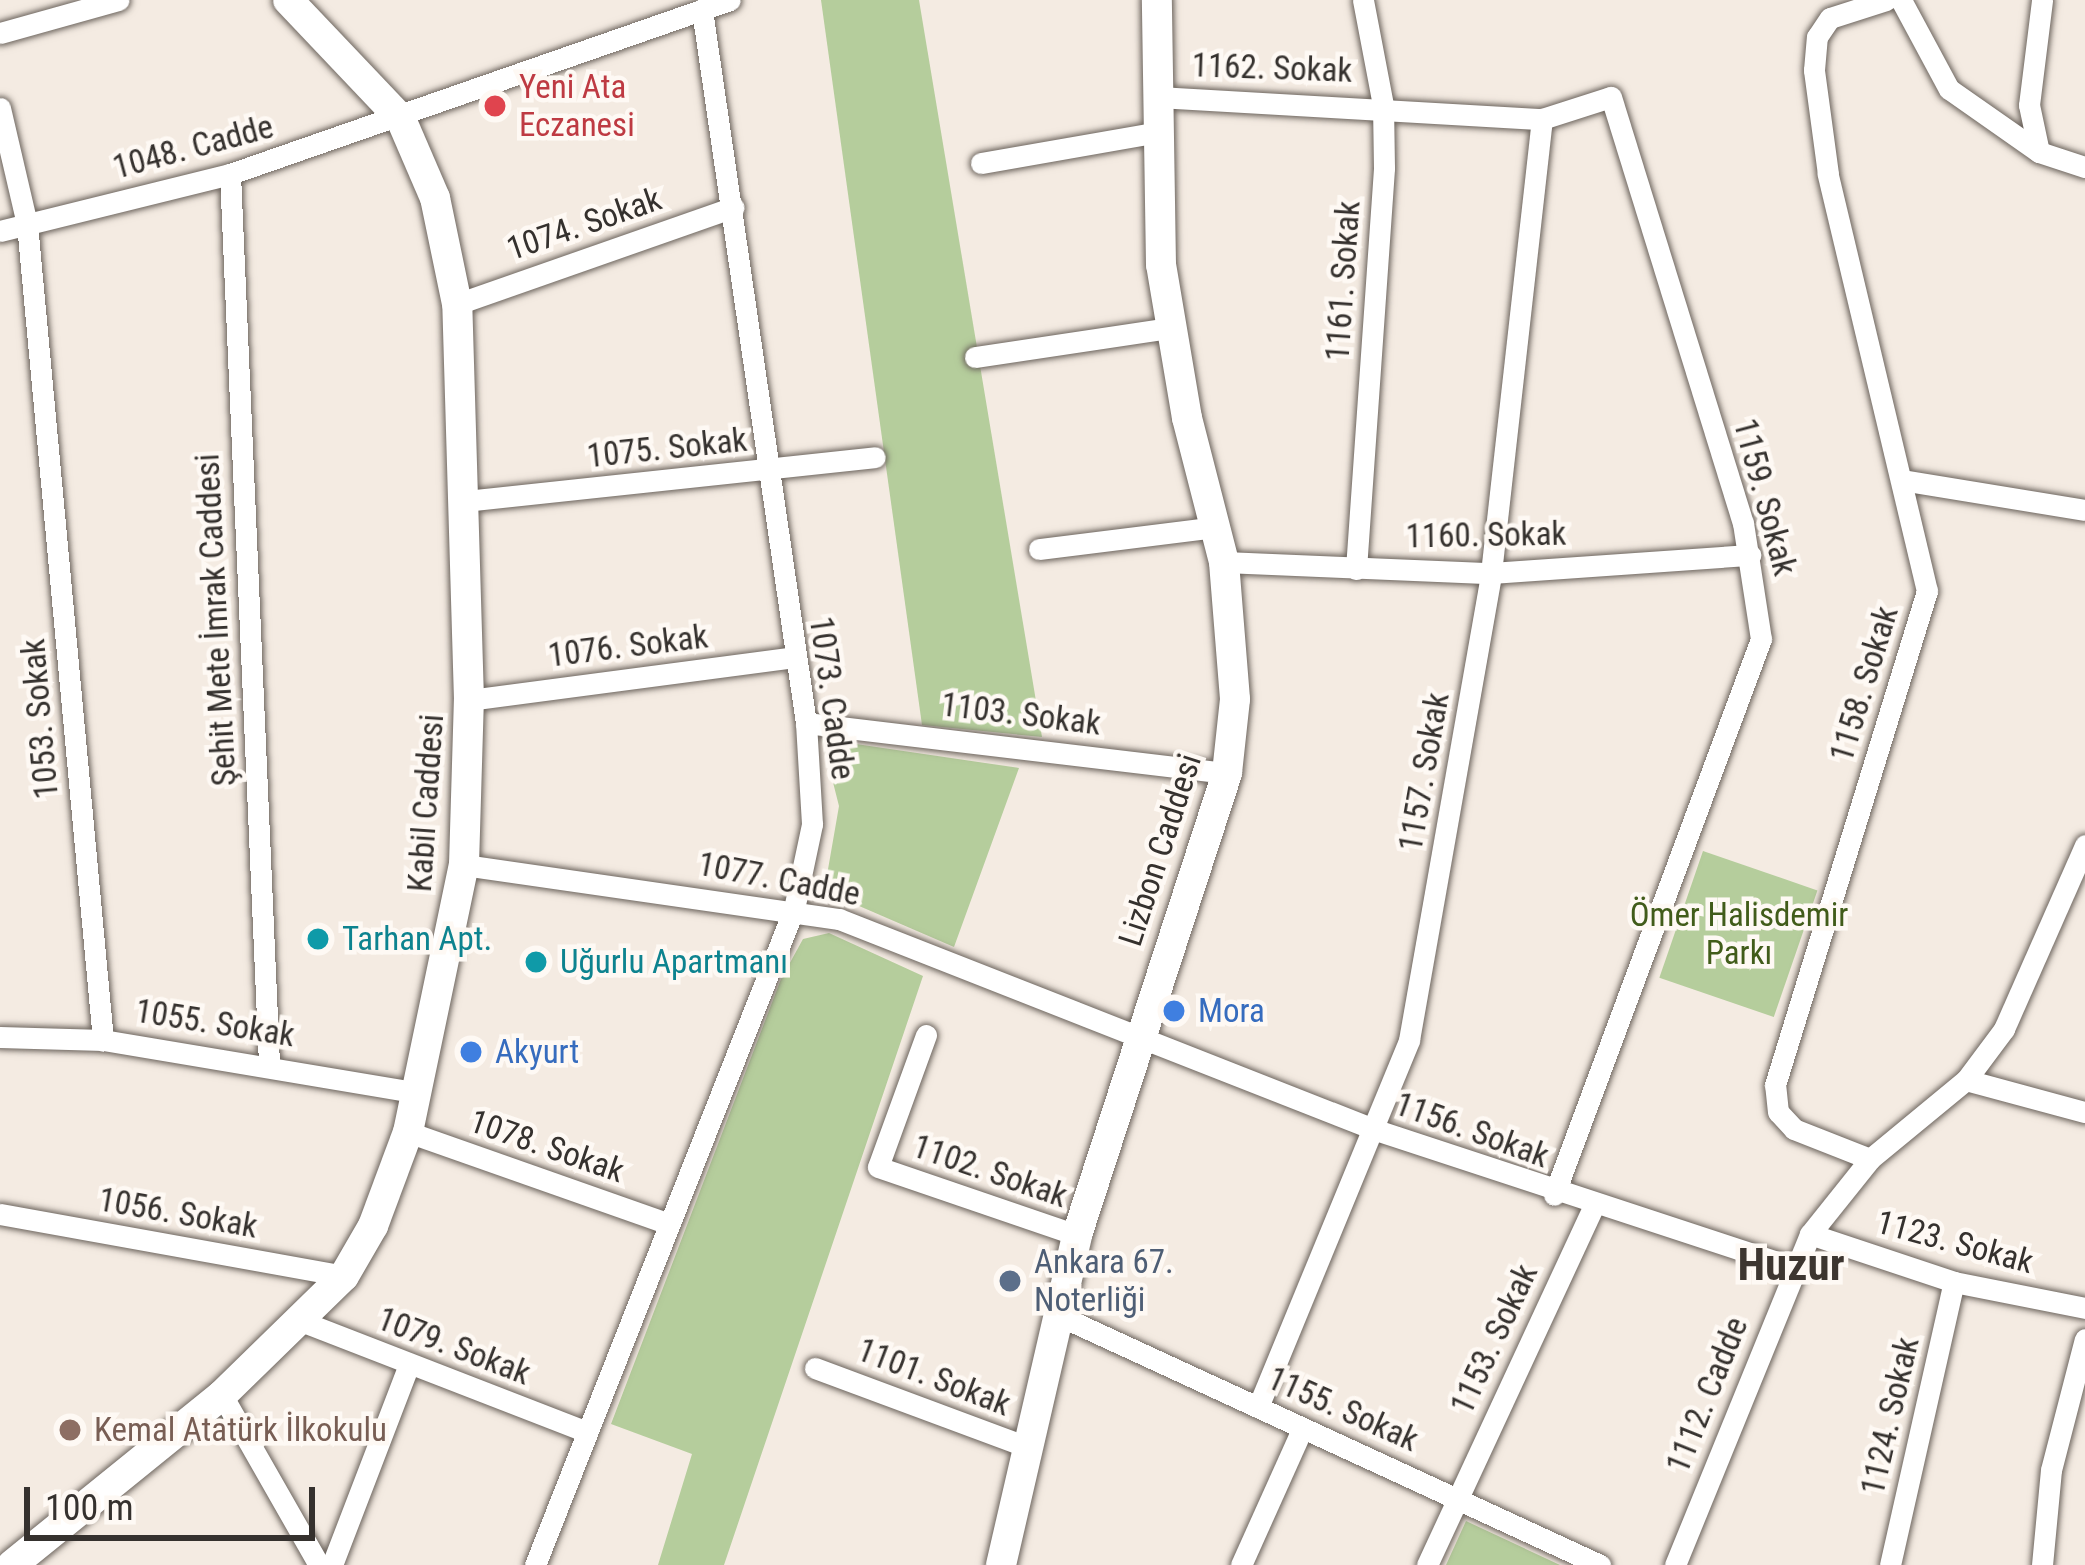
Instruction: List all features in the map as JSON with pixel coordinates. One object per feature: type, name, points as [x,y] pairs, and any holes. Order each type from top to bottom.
[{"type":"main road","name":"Kabil Caddesi","points":[[11,1565],[222,1395],[344,1276],[408,1132],[464,865],[469,700],[457,304],[435,198],[401,119],[288,0]]},
{"type":"main road","name":"Lizbon Caddesi","points":[[1001,1565],[1076,1235],[1134,1040],[1227,773],[1234,631],[1224,562],[1168,328],[1157,0]]},
{"type":"street","points":[[0,33],[118,0]]},
{"type":"street","name":"1048. Cadde","points":[[0,231],[230,174],[401,119],[730,0]]},
{"type":"street","name":"1161. Sokak","points":[[1356,569],[1383,105],[1363,0]]},
{"type":"street","name":"1158. Sokak","points":[[1870,1159],[1794,1129],[1778,1112],[1775,1085],[1927,591],[1828,174],[1814,70],[1817,37],[1830,18],[1886,0]]},
{"type":"street","points":[[1901,0],[1949,89],[2039,152],[2085,167]]},
{"type":"street","points":[[2039,152],[2029,105],[2042,0]]},
{"type":"street","name":"1073. Cadde","points":[[535,1565],[664,1222],[794,909],[812,824],[806,723],[764,472],[734,207],[702,10]]},
{"type":"street","name":"1162. Sokak","points":[[1159,97],[1383,105]]},
{"type":"street","name":"1159. Sokak","points":[[1383,105],[1542,119],[1611,97],[1750,555],[1761,639],[1742,703],[1554,1195]]},
{"type":"street","name":"1053. Sokak","points":[[0,108],[26,224],[103,1040]]},
{"type":"street","name":"1157. Sokak","points":[[1258,1406],[1376,1130],[1413,1018],[1491,573],[1542,119]]},
{"type":"street","points":[[981,164],[1158,132]]},
{"type":"street","name":"Şehit Mete İmrak Caddesi","points":[[230,174],[269,1063]]},
{"type":"street","name":"1074. Sokak","points":[[457,304],[734,207]]},
{"type":"street","points":[[975,357],[1168,328]]},
{"type":"street","name":"1075. Sokak","points":[[465,502],[875,457]]},
{"type":"street","points":[[1902,480],[2085,510]]},
{"type":"street","points":[[1039,549],[1215,527]]},
{"type":"street","name":"1160. Sokak","points":[[1224,562],[1491,573],[1750,555]]},
{"type":"street","name":"1076. Sokak","points":[[469,700],[795,657]]},
{"type":"street","name":"1103. Sokak","points":[[806,723],[1227,773]]},
{"type":"street","name":"1112. Cadde","points":[[1675,1565],[1792,1268],[1810,1234],[1870,1159],[1966,1080],[2036,971],[2085,845]]},
{"type":"street","name":"1077. Cadde","points":[[464,865],[794,909],[889,936],[1134,1040]]},
{"type":"street","name":"1102. Sokak","points":[[926,1035],[878,1168],[1076,1235]]},
{"type":"street","name":"1055. Sokak","points":[[0,1037],[103,1040],[269,1063],[419,1093]]},
{"type":"street","name":"1156. Sokak","points":[[1134,1040],[1554,1195],[1792,1268]]},
{"type":"street","points":[[1966,1080],[2085,1112]]},
{"type":"street","name":"1078. Sokak","points":[[408,1132],[664,1222]]},
{"type":"street","name":"1153. Sokak","points":[[1427,1565],[1593,1208]]},
{"type":"street","name":"1056. Sokak","points":[[0,1214],[344,1276]]},
{"type":"street","name":"1123. Sokak","points":[[1810,1234],[1954,1282],[2085,1309]]},
{"type":"street","name":"1124. Sokak","points":[[1890,1565],[1954,1282]]},
{"type":"street","name":"1155. Sokak","points":[[1058,1315],[1600,1565]]},
{"type":"street","name":"1079. Sokak","points":[[301,1321],[584,1431]]},
{"type":"street","points":[[2042,1565],[2051,1470],[2085,1339]]},
{"type":"street","points":[[332,1565],[409,1364]]},
{"type":"street","name":"1101. Sokak","points":[[815,1368],[1030,1448]]},
{"type":"street","points":[[222,1395],[319,1565]]},
{"type":"street","points":[[1241,1565],[1302,1429]]},
{"type":"green space","points":[[821,0],[919,0],[1042,737],[922,725]]},
{"type":"green space","points":[[822,739],[1019,768],[954,947],[836,896],[827,875],[839,806]]},
{"type":"green space","name":"Ömer Halisdemir Parkı","points":[[1703,851],[1817,890],[1774,1017],[1659,978]]},
{"type":"green space","points":[[829,933],[923,976],[724,1565],[658,1565],[692,1454],[611,1424],[781,979],[803,939]]},
{"type":"green space","points":[[1466,1521],[1560,1565],[1446,1565]]},
{"type":"place","name":"Yeni Ata Eczanesi","points":[[495,106]]},
{"type":"place","name":"Tarhan Apt.","points":[[318,939]]},
{"type":"place","name":"Uğurlu Apartmanı","points":[[536,962]]},
{"type":"place","name":"Mora","points":[[1174,1011]]},
{"type":"place","name":"Akyurt","points":[[471,1052]]},
{"type":"place","name":"Ankara 67. Noterliği","points":[[1010,1281]]},
{"type":"place","name":"Kemal Atatürk İlkokulu","points":[[70,1430]]},
{"type":"district","name":"Huzur","points":[[1791,1265]]}]
